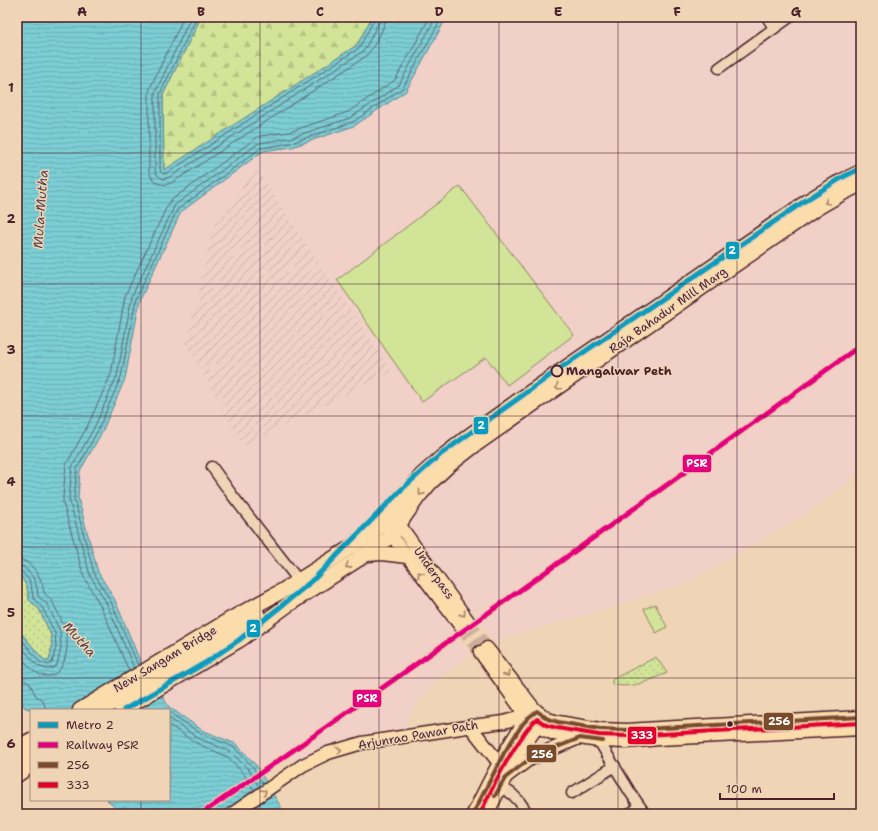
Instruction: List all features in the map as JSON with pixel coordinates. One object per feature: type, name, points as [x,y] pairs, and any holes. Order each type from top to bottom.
[{"type":"highway","name":"Raja Bahadur Mill Marg","points":[[235,630],[289,604],[367,554],[395,530],[418,497],[430,483],[448,466],[475,445],[811,199],[836,184],[861,172]]},
{"type":"highway","name":"Raja Bahadur Mill Marg","points":[[235,630],[282,592],[372,534],[422,475],[469,436],[522,398],[644,321],[817,208],[861,184]]},
{"type":"highway","points":[[367,554],[382,553],[407,556]]},
{"type":"highway","name":"Raja Bahadur Mill Marg","points":[[258,619],[299,581]]},
{"type":"highway","name":"New Sangam Bridge","points":[[82,709],[235,630]]},
{"type":"highway","name":"New Sangam Bridge","points":[[103,709],[235,630]]},
{"type":"highway","name":"New Sangam Bridge","points":[[123,709],[235,630]]},
{"type":"highway","points":[[17,775],[25,753]]},
{"type":"main road","points":[[387,518],[395,530]]},
{"type":"main road","name":"Underpass","points":[[395,530],[416,548],[465,625],[407,556],[395,530]]},
{"type":"main road","points":[[483,650],[537,727],[554,734],[599,741],[626,742],[861,729]]},
{"type":"main road","points":[[527,711],[558,722],[600,729],[628,730],[861,717]]},
{"type":"main road","points":[[473,814],[527,711]]},
{"type":"main road","name":"Arjunrao Pawar Path","points":[[232,814],[303,765],[328,753],[362,744],[470,726],[504,722],[514,719],[527,711]]},
{"type":"main road","points":[[486,814],[515,759],[537,727],[548,719]]},
{"type":"main road","points":[[470,726],[499,763]]},
{"type":"main road","points":[[502,782],[527,761],[580,738]]},
{"type":"street","points":[[767,17],[774,28]]},
{"type":"street","points":[[719,68],[790,17]]},
{"type":"street","points":[[212,467],[299,581]]},
{"type":"street","points":[[599,741],[642,810],[629,814]]},
{"type":"street","points":[[572,793],[615,766]]},
{"type":"street","points":[[502,782],[519,801],[528,814]]},
{"type":"shaded area","points":[[120,17],[861,17],[861,472],[806,514],[691,581],[604,610],[494,641],[475,615],[453,630],[470,655],[435,681],[421,698],[409,717],[403,734],[377,733],[343,740],[320,749],[294,763],[285,750],[258,768],[236,744],[202,730],[169,707],[140,661],[115,600],[98,570],[78,498],[80,471],[102,432],[125,379],[140,300]]},
{"type":"shaded area","points":[[257,171],[392,371],[243,446],[186,343],[216,217]]},
{"type":"green space","points":[[201,17],[372,17],[357,45],[164,171],[163,95]]},
{"type":"green space","points":[[460,186],[574,335],[507,385],[486,357],[422,402],[337,280]]},
{"type":"green space","points":[[17,573],[26,585],[29,600],[39,609],[51,635],[52,646],[49,661],[43,659],[17,628]]},
{"type":"green space","points":[[655,604],[667,627],[656,633],[644,609]]},
{"type":"green space","points":[[656,657],[667,673],[633,685],[619,686],[612,684],[612,680],[615,678]]},
{"type":"water","points":[[17,17],[201,17],[163,95],[164,170],[357,45],[372,17],[447,17],[406,91],[354,126],[292,147],[263,151],[181,212],[140,300],[125,379],[102,432],[80,471],[78,498],[98,572],[115,600],[140,661],[169,707],[202,730],[236,744],[256,765],[285,814],[117,814],[117,810],[108,801],[170,801],[170,709],[30,710],[24,707],[17,689],[17,628],[43,659],[49,661],[52,646],[51,635],[39,609],[29,600],[26,585],[17,573]]},
{"type":"tunnel","points":[[469,622],[487,648]]},
{"type":"tunnel","points":[[461,627],[480,652]]},
{"type":"metro line","name":"2","points":[[126,709],[205,663],[239,640],[280,607],[313,580],[402,489],[441,454],[552,374],[806,200],[843,177],[861,168]]},
{"type":"rail line","name":"PSR","points":[[201,814],[450,640],[861,345]]},
{"type":"transit line","name":"256","points":[[473,814],[504,753],[522,725],[537,711],[548,719],[558,722],[600,729],[627,730],[861,717]]},
{"type":"transit line","name":"333","points":[[480,814],[507,760],[527,730],[537,719],[546,725],[557,728],[599,735],[627,736],[861,723]]},
{"type":"transit line","name":"256","points":[[495,796],[505,778],[527,761],[580,738],[603,741]]},
{"type":"place","name":"Mangalwar Peth","points":[[557,371]]},
{"type":"water label","name":"Mula-Mutha","points":[[40,209]]},
{"type":"water label","name":"Mutha","points":[[80,639]]}]
